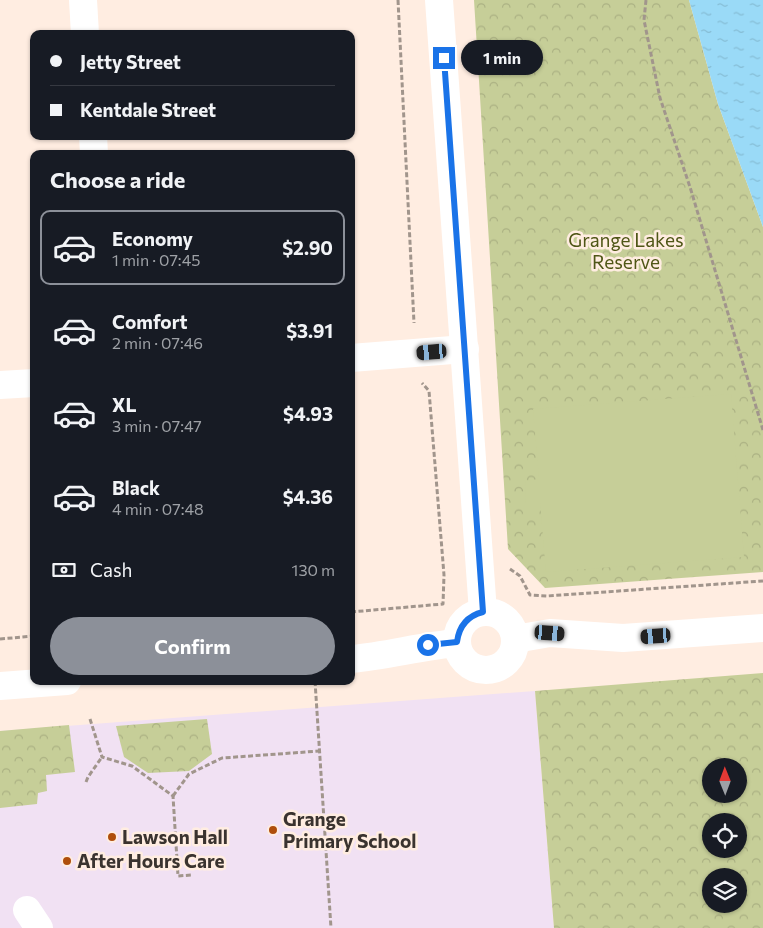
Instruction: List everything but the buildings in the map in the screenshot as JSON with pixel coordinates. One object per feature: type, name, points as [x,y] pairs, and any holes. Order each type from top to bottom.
[{"type":"street","points":[[82,0],[85,30]]},
{"type":"street","points":[[439,0],[483,612]]},
{"type":"street","points":[[355,358],[465,349]]},
{"type":"street","points":[[0,385],[30,383]]},
{"type":"street","points":[[483,612],[492,612],[501,616],[513,630],[515,639],[514,649],[502,665],[493,669],[483,670],[465,661],[460,653],[457,642],[462,626],[474,614],[483,612]]},
{"type":"street","points":[[515,639],[550,633],[622,638],[763,628]]},
{"type":"street","points":[[355,659],[368,658],[428,645],[457,642]]},
{"type":"street","points":[[0,686],[30,684]]},
{"type":"path","points":[[355,612],[443,604],[444,575],[429,391],[417,377],[398,0]]},
{"type":"path","points":[[646,0],[644,20],[660,98],[690,187],[763,430]]},
{"type":"path","points":[[504,565],[520,576],[530,595],[547,596],[763,581]]},
{"type":"path","points":[[0,639],[30,636]]},
{"type":"path","points":[[315,685],[331,928]]},
{"type":"path","points":[[90,719],[102,756]]},
{"type":"path","points":[[192,875],[178,876],[173,796],[189,774],[222,758],[320,751]]},
{"type":"path","points":[[102,756],[132,766],[173,796]]},
{"type":"path","points":[[86,782],[102,756]]},
{"type":"shaded area","name":"Grange Primary School","points":[[535,691],[554,928],[0,928],[0,731]]},
{"type":"green space","name":"Grange Lakes Reserve","points":[[474,0],[689,0],[718,104],[763,227],[763,572],[545,588],[508,549]]},
{"type":"green space","points":[[731,394],[744,557],[546,572],[540,503],[526,503],[525,481],[539,479],[533,409]]},
{"type":"green space","points":[[763,673],[763,928],[554,928],[535,691]]},
{"type":"green space","points":[[207,719],[212,754],[189,771],[148,773],[124,757],[116,726]]},
{"type":"green space","points":[[69,725],[75,772],[46,775],[47,791],[38,793],[37,804],[0,808],[0,731]]},
{"type":"water","points":[[689,0],[763,0],[763,227],[718,104]]},
{"type":"place","name":"Grange Primary School","points":[[273,830]]},
{"type":"place","name":"Lawson Hall","points":[[112,837]]},
{"type":"place","name":"After Hours Care","points":[[67,861]]},
{"type":"route","points":[[428,645],[457,642],[458,634],[467,619],[474,614],[483,612],[444,58]]}]
